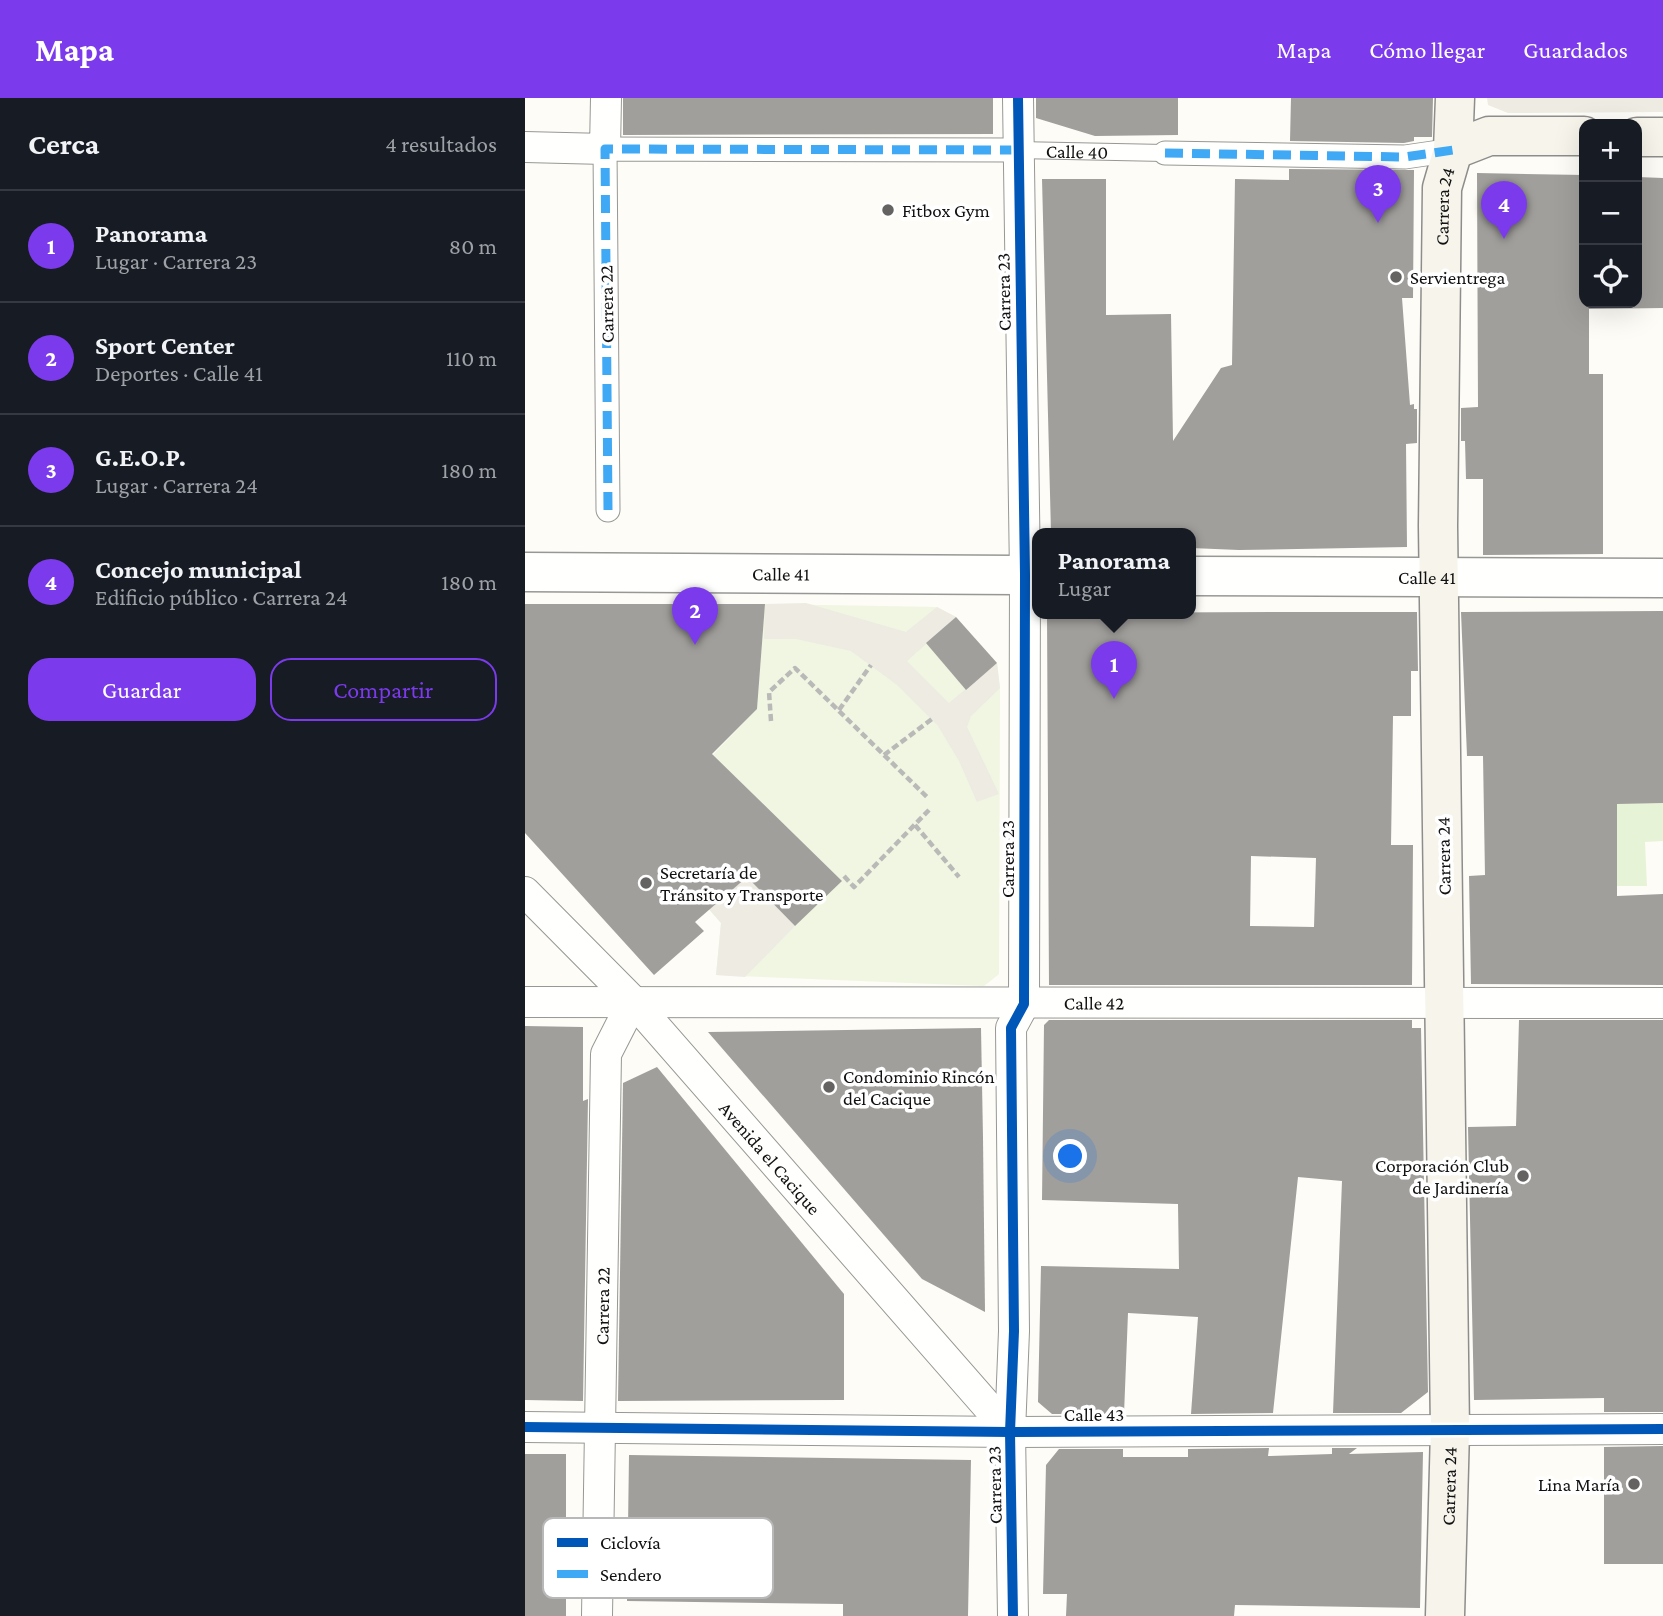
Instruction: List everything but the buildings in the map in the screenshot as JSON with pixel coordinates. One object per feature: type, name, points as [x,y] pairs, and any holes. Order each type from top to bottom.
[{"type":"main road","name":"Carrera 24","points":[[1445,1616],[1450,1430],[1439,578],[1442,188],[1453,150],[1455,98]]},
{"type":"main road","name":"Calle 40","points":[[1453,150],[1489,136],[1579,136]]},
{"type":"main road","points":[[1642,137],[1663,137]]},
{"type":"street","name":"Carrera 22","points":[[606,98],[608,510]]},
{"type":"street","name":"Carrera 23","points":[[1013,1616],[1010,1432],[1014,1331],[1011,1028],[1024,1004],[1031,575],[1017,150],[1018,98]]},
{"type":"street","name":"Calle 40","points":[[525,146],[605,149],[1017,150]]},
{"type":"street","name":"Calle 40","points":[[1165,153],[1405,157],[1453,150]]},
{"type":"street","name":"Calle 41","points":[[525,572],[1031,575]]},
{"type":"street","name":"Calle 41","points":[[1196,576],[1663,578]]},
{"type":"street","name":"Avenida el Cacique","points":[[525,892],[633,1001],[1010,1432]]},
{"type":"street","name":"Carrera 22","points":[[599,1518],[605,1054],[633,1001]]},
{"type":"street","name":"Calle 42","points":[[525,1002],[1663,1003]]},
{"type":"street","name":"Calle 43","points":[[525,1427],[1010,1432],[1663,1429]]},
{"type":"street","name":"Carrera 22","points":[[597,1598],[597,1616]]},
{"type":"lane","name":"Calle 40","points":[[1017,150],[1165,153]]},
{"type":"path","points":[[839,710],[871,666]]},
{"type":"path","points":[[771,721],[769,692],[795,668],[928,798]]},
{"type":"path","points":[[884,755],[932,719]]},
{"type":"path","points":[[844,876],[854,887],[929,810]]},
{"type":"path","points":[[915,825],[959,877]]},
{"type":"green space","points":[[765,604],[937,607],[956,617],[997,663],[1000,688],[999,974],[984,986],[716,975],[721,923],[671,866],[707,761],[757,709]]},
{"type":"green space","points":[[1615,754],[1663,803],[1663,841],[1645,842],[1647,886],[1617,886]]},
{"type":"shaded area","points":[[1487,98],[1663,98],[1663,112],[1508,113],[1488,105]]},
{"type":"shaded area","points":[[806,603],[906,632],[937,607],[956,617],[907,661],[949,703],[997,663],[1000,688],[971,716],[967,727],[999,794],[977,802],[959,761],[938,726],[897,685],[851,651],[796,639],[764,639],[765,604]]},
{"type":"shaded area","points":[[685,814],[795,926],[745,977],[716,975],[721,923],[671,866]]},
{"type":"marked path","points":[[608,510],[605,149],[1017,150]]},
{"type":"marked path","points":[[1165,153],[1405,157],[1453,150]]},
{"type":"cycle path","points":[[1013,1616],[1010,1432],[1014,1331],[1011,1028],[1024,1004],[1025,575],[1018,98]]},
{"type":"cycle path","points":[[525,1427],[1010,1432],[1663,1429]]},
{"type":"place","name":"Fitbox Gym","points":[[888,210]]},
{"type":"place","name":"G.E.O.P.","points":[[1378,223]]},
{"type":"place","name":"Concejo municipal","points":[[1504,239]]},
{"type":"place","name":"Servientrega","points":[[1396,277]]},
{"type":"place","name":"Sport Center","points":[[695,645]]},
{"type":"place","name":"Panorama","points":[[1114,699]]},
{"type":"place","name":"Secretaría de Tránsito y Transporte","points":[[646,883]]},
{"type":"place","name":"Condominio Rincón del Cacique","points":[[829,1087]]},
{"type":"place","name":"Corporación Club de Jardinería","points":[[1523,1176]]},
{"type":"place","name":"Lina María","points":[[1634,1484]]}]
